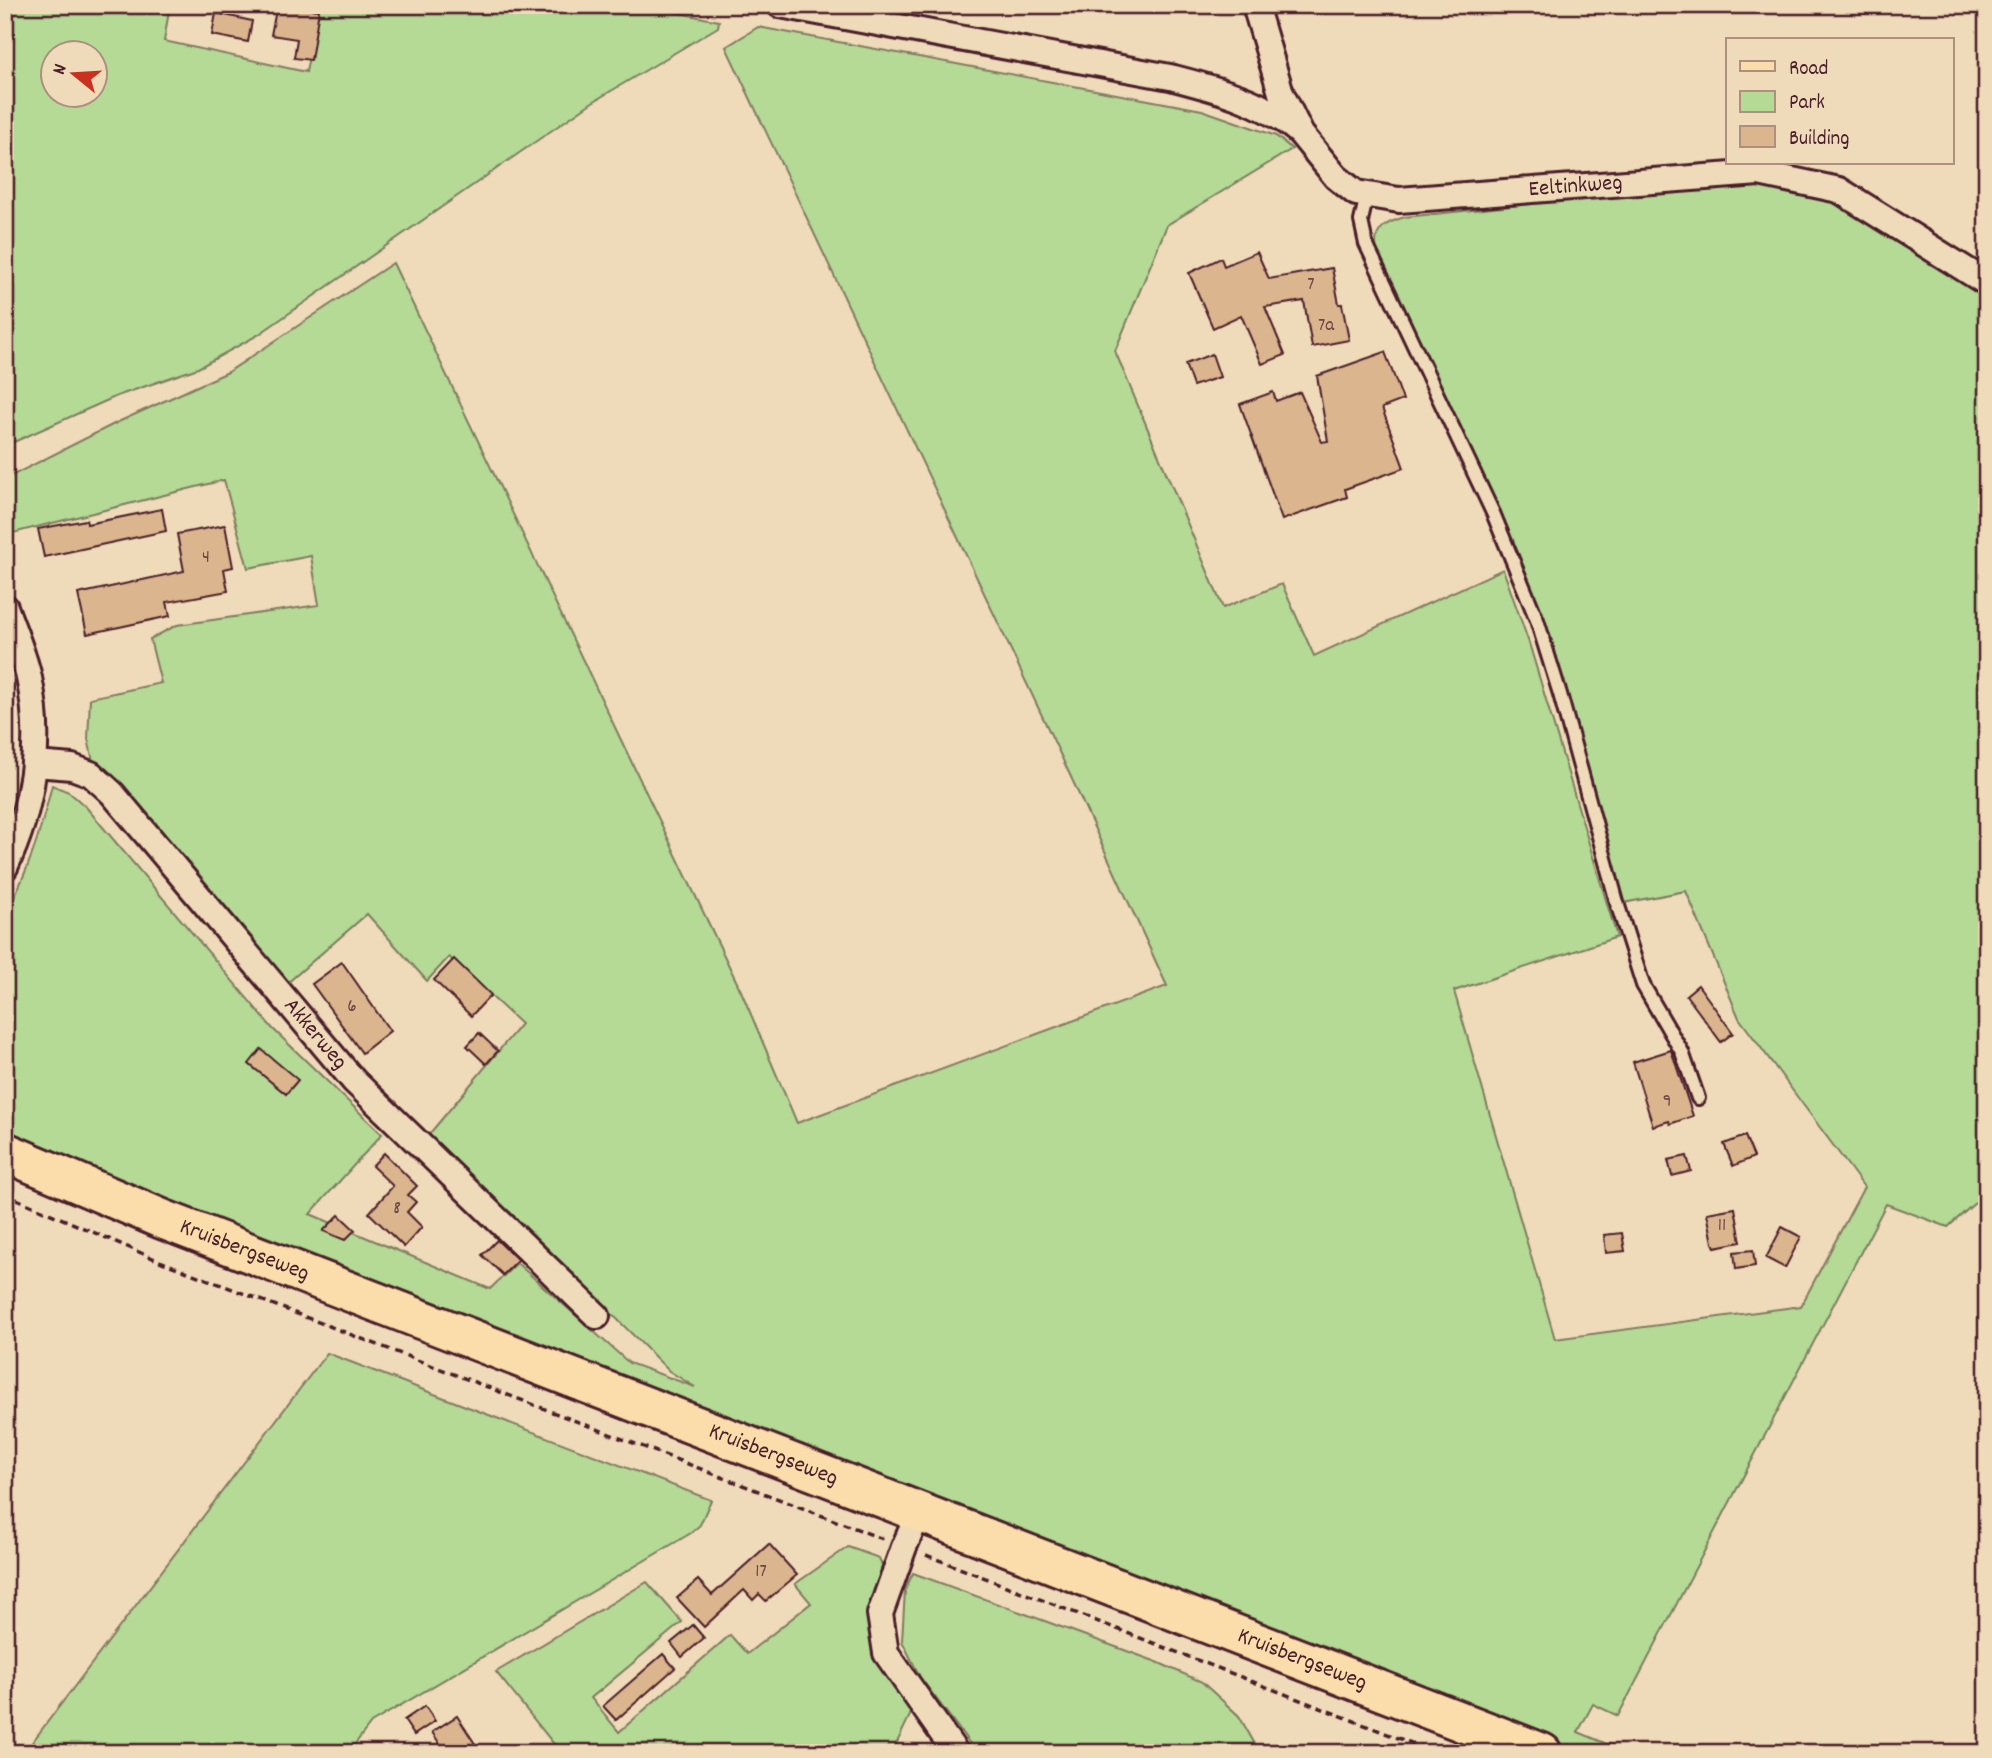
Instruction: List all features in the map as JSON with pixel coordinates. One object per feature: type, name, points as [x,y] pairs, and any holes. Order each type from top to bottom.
[{"type":"main road","name":"Kruisbergseweg","points":[[5,1152],[162,1219],[1542,1753]]},
{"type":"street","points":[[780,5],[1170,77],[1224,91],[1283,119],[1301,134]]},
{"type":"street","name":"Eeltinkweg","points":[[1255,5],[1281,93],[1301,134],[1336,177],[1356,193],[1399,200],[1759,173],[1839,190],[1987,284]]},
{"type":"street","points":[[5,607],[29,677],[34,717],[35,764],[29,797],[5,867]]},
{"type":"street","name":"Akkerweg","points":[[35,764],[72,767],[91,774],[112,793],[354,1081],[597,1316]]},
{"type":"street","points":[[919,1513],[880,1614],[886,1653],[956,1753]]},
{"type":"lane","points":[[1367,195],[1361,221],[1366,244],[1493,513],[1537,620],[1643,985],[1682,1052],[1698,1098]]},
{"type":"path","name":"Kruisbergseweg","points":[[5,1194],[162,1262],[1437,1753]]},
{"type":"green space","points":[[5,5],[170,5],[164,41],[306,72],[319,5],[638,5],[719,21],[718,27],[591,103],[258,335],[198,368],[117,396],[5,446]]},
{"type":"green space","points":[[758,27],[1202,110],[1276,136],[1292,149],[1167,225],[1115,351],[1223,608],[1282,584],[1314,656],[1503,569],[1529,643],[1617,937],[1454,991],[1555,1339],[1801,1306],[1864,1187],[1739,1018],[1686,891],[1623,903],[1523,575],[1377,251],[1379,232],[1392,221],[1405,217],[1610,196],[1788,185],[1832,200],[1987,295],[1987,1192],[1948,1227],[1886,1204],[1618,1716],[1593,1704],[1578,1732],[1629,1753],[1577,1753],[681,1410],[5,1136],[5,914],[33,851],[52,785],[69,792],[86,807],[273,1029],[382,1134],[310,1214],[490,1289],[517,1263],[629,1363],[695,1387],[669,1371],[426,1138],[521,1024],[449,957],[427,981],[367,914],[278,991],[107,775],[93,761],[88,739],[90,698],[161,683],[150,639],[177,625],[319,605],[311,556],[248,568],[224,480],[5,535],[5,479],[116,423],[228,372],[393,263],[741,991],[797,1123],[1167,986],[726,47]]},
{"type":"green space","points":[[327,1353],[711,1500],[700,1525],[691,1533],[371,1723],[348,1753],[24,1753]]},
{"type":"green space","points":[[848,1547],[879,1558],[882,1565],[879,1626],[913,1709],[892,1753],[561,1753],[496,1672],[647,1582],[682,1622],[591,1698],[619,1732],[730,1635],[747,1654],[811,1603],[795,1584]]},
{"type":"green space","points":[[913,1573],[1157,1662],[1202,1682],[1239,1716],[1260,1753],[977,1753],[920,1677],[902,1641],[905,1590]]},
{"type":"building","points":[[277,5],[319,10],[311,60],[294,58],[297,39],[271,35]]},
{"type":"building","points":[[216,13],[252,21],[248,42],[212,35]]},
{"type":"building","points":[[1257,252],[1269,279],[1332,268],[1349,340],[1312,347],[1304,301],[1265,307],[1285,355],[1262,364],[1241,315],[1213,328],[1189,273],[1221,258],[1224,266]]},
{"type":"building","points":[[1385,352],[1403,400],[1382,408],[1404,468],[1345,489],[1347,497],[1282,520],[1240,404],[1273,392],[1276,401],[1300,392],[1322,442],[1328,441],[1317,376]]},
{"type":"building","points":[[1212,354],[1220,377],[1193,386],[1185,364]]},
{"type":"building","points":[[162,509],[166,531],[44,557],[38,529],[86,520],[87,524]]},
{"type":"building","points":[[225,525],[233,567],[224,569],[228,591],[167,602],[170,616],[87,634],[78,594],[184,571],[177,534]]},
{"type":"building","points":[[454,959],[491,995],[471,1016],[434,980]]},
{"type":"building","points":[[342,962],[390,1031],[362,1053],[312,984]]},
{"type":"building","points":[[1698,985],[1733,1033],[1721,1042],[1686,995]]},
{"type":"building","points":[[479,1033],[498,1051],[486,1064],[467,1046]]},
{"type":"building","points":[[261,1049],[298,1080],[286,1094],[249,1064]]},
{"type":"building","points":[[1671,1050],[1693,1116],[1670,1124],[1669,1121],[1653,1126],[1633,1062]]},
{"type":"building","points":[[1745,1136],[1754,1157],[1733,1166],[1724,1144]]},
{"type":"building","points":[[384,1153],[417,1186],[408,1195],[416,1202],[407,1212],[422,1227],[404,1247],[369,1213],[393,1186],[372,1166]]},
{"type":"building","points":[[1687,1156],[1691,1171],[1672,1176],[1668,1160]]},
{"type":"building","points":[[1735,1208],[1741,1242],[1715,1247],[1707,1213]]},
{"type":"building","points":[[339,1215],[355,1230],[345,1240],[323,1231]]},
{"type":"building","points":[[1782,1227],[1801,1237],[1785,1268],[1766,1258]]},
{"type":"building","points":[[1622,1233],[1625,1251],[1606,1253],[1604,1235]]},
{"type":"building","points":[[497,1240],[518,1260],[503,1275],[482,1255]]},
{"type":"building","points":[[1753,1250],[1755,1266],[1736,1269],[1734,1252]]},
{"type":"building","points":[[769,1544],[797,1575],[766,1601],[759,1594],[753,1600],[744,1590],[704,1627],[677,1598],[698,1580],[712,1595]]},
{"type":"building","points":[[693,1625],[704,1638],[682,1657],[671,1643]]},
{"type":"building","points":[[663,1654],[675,1668],[616,1720],[603,1706]]},
{"type":"building","points":[[425,1706],[435,1721],[414,1735],[404,1720]]},
{"type":"building","points":[[457,1716],[481,1753],[446,1753],[432,1732]]}]
